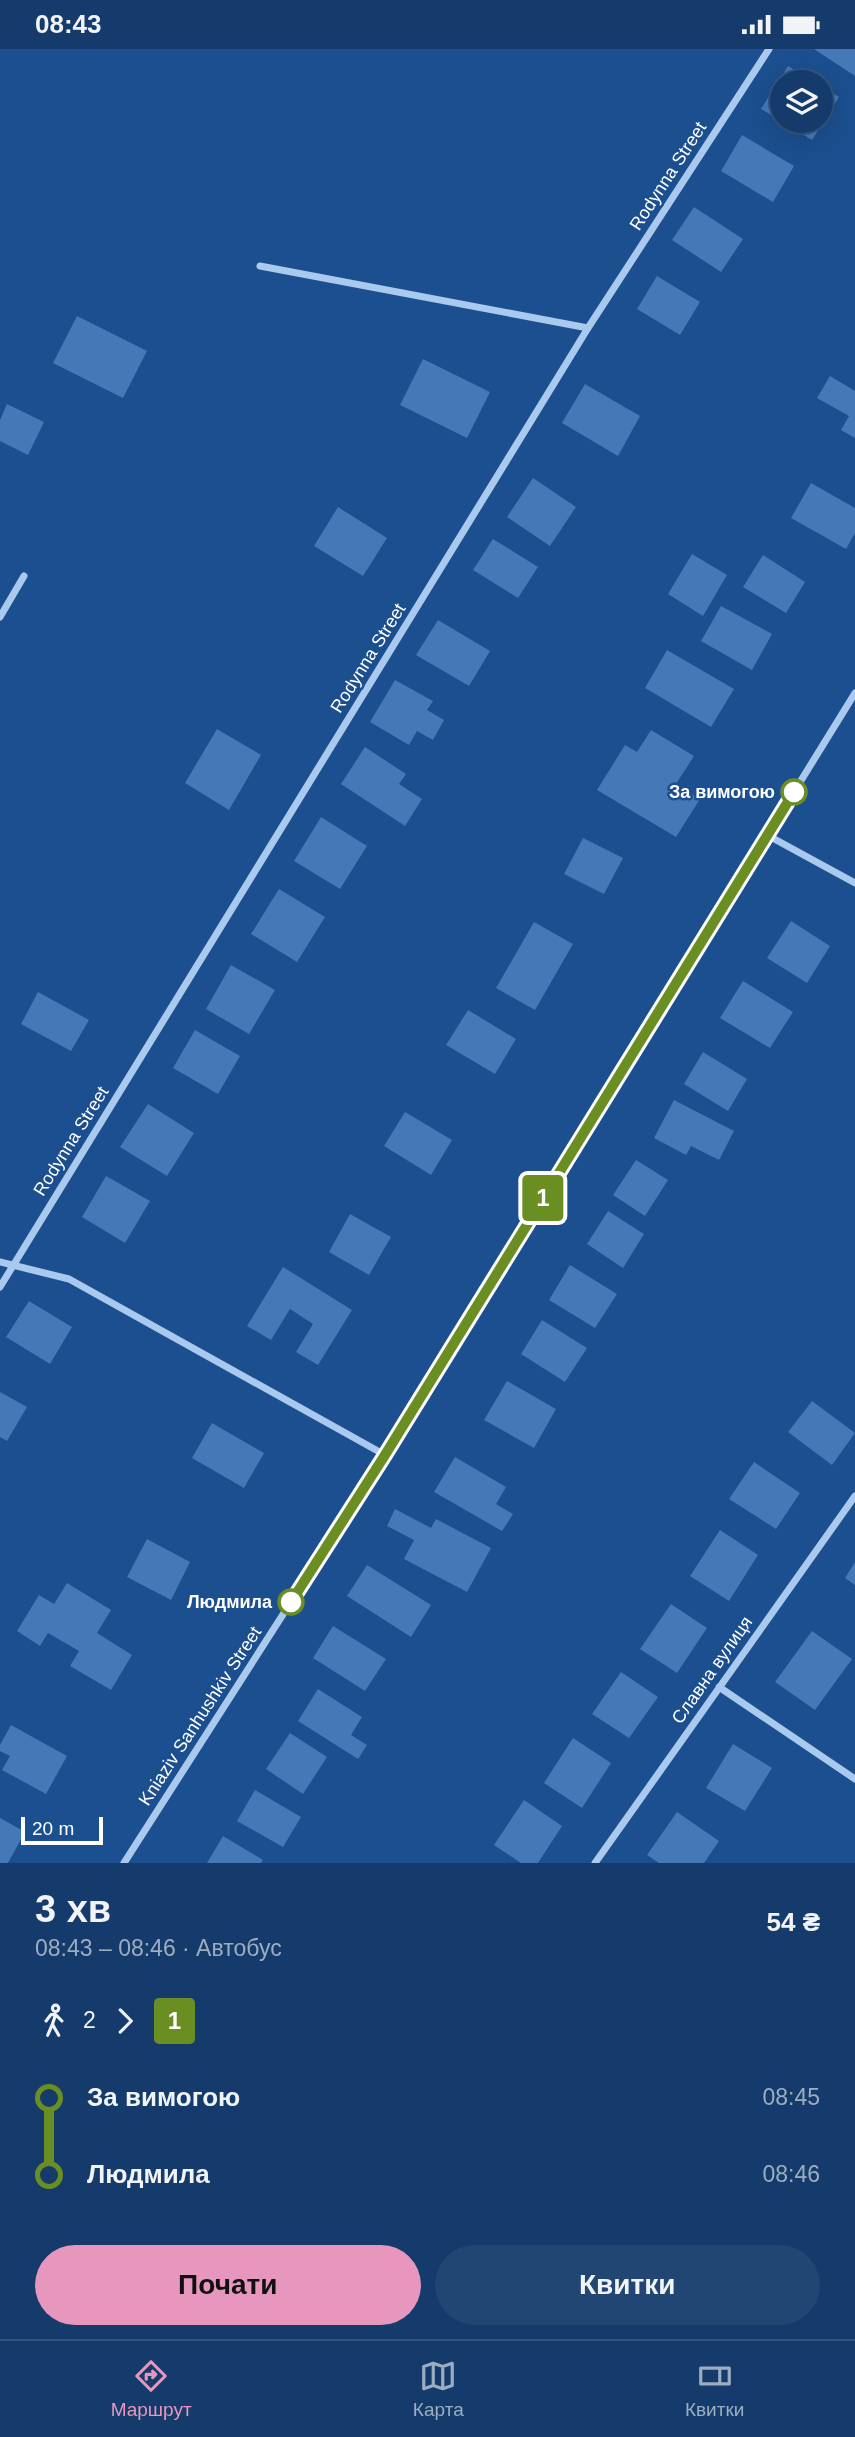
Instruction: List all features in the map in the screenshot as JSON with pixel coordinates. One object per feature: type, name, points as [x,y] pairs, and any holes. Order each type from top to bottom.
[{"type":"street","name":"Rodynna Street","points":[[0,1287],[588,328],[769,49]]},
{"type":"street","points":[[260,266],[588,328]]},
{"type":"street","points":[[0,617],[24,576]]},
{"type":"street","name":"Kniaziv Sanhushkiv Street","points":[[124,1863],[385,1455],[855,693]]},
{"type":"street","points":[[767,835],[855,883]]},
{"type":"street","points":[[0,1262],[69,1279],[385,1455]]},
{"type":"street","name":"Славна вулиця","points":[[595,1863],[855,1496]]},
{"type":"street","points":[[719,1687],[855,1779]]},
{"type":"building","points":[[814,49],[855,49],[855,76]]},
{"type":"building","points":[[833,93],[839,97],[833,107]]},
{"type":"building","points":[[770,95],[770,114],[761,109]]},
{"type":"building","points":[[800,133],[816,133],[812,140]]},
{"type":"building","points":[[742,135],[794,166],[773,202],[721,171]]},
{"type":"building","points":[[694,207],[743,239],[721,272],[672,240]]},
{"type":"building","points":[[657,276],[700,302],[680,335],[637,309]]},
{"type":"building","points":[[77,316],[147,351],[123,398],[53,363]]},
{"type":"building","points":[[423,359],[490,392],[467,438],[400,405]]},
{"type":"building","points":[[830,376],[855,391],[855,438],[841,430],[849,416],[817,398]]},
{"type":"building","points":[[585,384],[640,416],[618,456],[562,423]]},
{"type":"building","points":[[7,404],[44,422],[28,455],[0,441],[0,420]]},
{"type":"building","points":[[533,478],[576,507],[550,546],[507,517]]},
{"type":"building","points":[[811,483],[855,508],[855,533],[846,549],[791,518]]},
{"type":"building","points":[[338,507],[387,538],[363,576],[314,546]]},
{"type":"building","points":[[493,539],[538,567],[518,598],[473,570]]},
{"type":"building","points":[[692,554],[727,575],[703,616],[668,594]]},
{"type":"building","points":[[763,555],[805,582],[786,613],[743,587]]},
{"type":"building","points":[[721,606],[772,634],[752,670],[701,641]]},
{"type":"building","points":[[438,620],[490,651],[469,686],[416,655]]},
{"type":"building","points":[[667,650],[734,689],[711,727],[645,688]]},
{"type":"building","points":[[395,680],[433,701],[427,710],[444,720],[433,740],[417,731],[409,745],[370,722]]},
{"type":"building","points":[[217,729],[261,755],[229,810],[185,783]]},
{"type":"building","points":[[651,730],[694,756],[676,784],[700,799],[676,837],[597,790],[625,745],[637,752]]},
{"type":"building","points":[[365,747],[406,774],[399,784],[422,799],[405,826],[341,784]]},
{"type":"building","points":[[321,817],[367,846],[340,889],[294,861]]},
{"type":"building","points":[[583,838],[623,858],[604,894],[564,874]]},
{"type":"building","points":[[279,889],[325,917],[297,962],[251,934]]},
{"type":"building","points":[[791,921],[830,946],[807,983],[767,958]]},
{"type":"building","points":[[534,922],[573,944],[535,1010],[496,988]]},
{"type":"building","points":[[231,965],[275,990],[249,1034],[206,1009]]},
{"type":"building","points":[[743,981],[793,1012],[770,1048],[720,1018]]},
{"type":"building","points":[[38,992],[89,1020],[71,1051],[21,1024]]},
{"type":"building","points":[[468,1010],[516,1039],[495,1074],[446,1045]]},
{"type":"building","points":[[195,1030],[240,1056],[218,1094],[173,1068]]},
{"type":"building","points":[[703,1052],[747,1079],[728,1111],[684,1084]]},
{"type":"building","points":[[674,1100],[734,1131],[719,1160],[691,1146],[686,1155],[654,1138]]},
{"type":"building","points":[[148,1104],[194,1133],[167,1176],[120,1147]]},
{"type":"building","points":[[405,1112],[452,1140],[431,1175],[384,1146]]},
{"type":"building","points":[[636,1160],[668,1180],[645,1216],[613,1195]]},
{"type":"building","points":[[106,1176],[150,1201],[125,1243],[82,1217]]},
{"type":"building","points":[[608,1211],[644,1234],[623,1268],[587,1244]]},
{"type":"building","points":[[350,1214],[391,1237],[369,1275],[329,1252]]},
{"type":"building","points":[[570,1265],[617,1294],[595,1328],[549,1300]]},
{"type":"building","points":[[283,1267],[352,1310],[318,1365],[296,1352],[313,1324],[290,1309],[271,1340],[247,1326]]},
{"type":"building","points":[[29,1301],[72,1327],[50,1364],[6,1337]]},
{"type":"building","points":[[542,1320],[587,1348],[565,1382],[521,1354]]},
{"type":"building","points":[[507,1381],[556,1409],[534,1448],[484,1420]]},
{"type":"building","points":[[0,1392],[27,1407],[7,1441],[0,1437]]},
{"type":"building","points":[[812,1401],[855,1433],[832,1465],[788,1432]]},
{"type":"building","points":[[212,1423],[264,1453],[244,1488],[192,1458]]},
{"type":"building","points":[[455,1457],[506,1487],[496,1504],[513,1514],[502,1531],[434,1492]]},
{"type":"building","points":[[754,1462],[800,1493],[776,1529],[729,1499]]},
{"type":"building","points":[[395,1509],[431,1528],[436,1519],[491,1548],[467,1592],[404,1559],[414,1540],[387,1526]]},
{"type":"building","points":[[720,1530],[758,1555],[729,1601],[690,1576]]},
{"type":"building","points":[[147,1539],[190,1562],[171,1600],[127,1577]]},
{"type":"building","points":[[855,1562],[855,1585],[845,1578]]},
{"type":"building","points":[[367,1565],[431,1605],[411,1637],[347,1596]]},
{"type":"building","points":[[67,1583],[111,1610],[97,1633],[132,1655],[111,1690],[70,1666],[79,1651],[48,1633],[40,1646],[17,1631],[39,1595],[54,1604]]},
{"type":"building","points":[[671,1604],[707,1628],[677,1673],[640,1649]]},
{"type":"building","points":[[333,1626],[386,1659],[365,1691],[313,1658]]},
{"type":"building","points":[[812,1631],[852,1659],[815,1710],[775,1682]]},
{"type":"building","points":[[621,1672],[658,1697],[629,1738],[592,1714]]},
{"type":"building","points":[[318,1689],[362,1717],[351,1735],[367,1745],[358,1759],[298,1721]]},
{"type":"building","points":[[11,1725],[67,1756],[46,1794],[2,1770],[10,1756],[0,1751],[0,1745]]},
{"type":"building","points":[[290,1733],[327,1757],[303,1794],[266,1769]]},
{"type":"building","points":[[573,1738],[611,1763],[582,1808],[544,1783]]},
{"type":"building","points":[[733,1744],[772,1768],[745,1811],[706,1788]]},
{"type":"building","points":[[255,1790],[301,1817],[283,1847],[237,1821]]},
{"type":"building","points":[[524,1800],[562,1826],[538,1863],[521,1863],[494,1845]]},
{"type":"building","points":[[677,1812],[719,1841],[704,1863],[659,1863],[647,1855]]},
{"type":"building","points":[[0,1818],[25,1832],[8,1863],[0,1863]]},
{"type":"building","points":[[223,1836],[263,1860],[261,1863],[207,1863]]},
{"type":"bus line","name":"1","points":[[291,1602],[385,1455],[794,792]]},
{"type":"place","name":"За вимогою","points":[[794,792]]},
{"type":"place","name":"Людмила","points":[[291,1602]]}]
